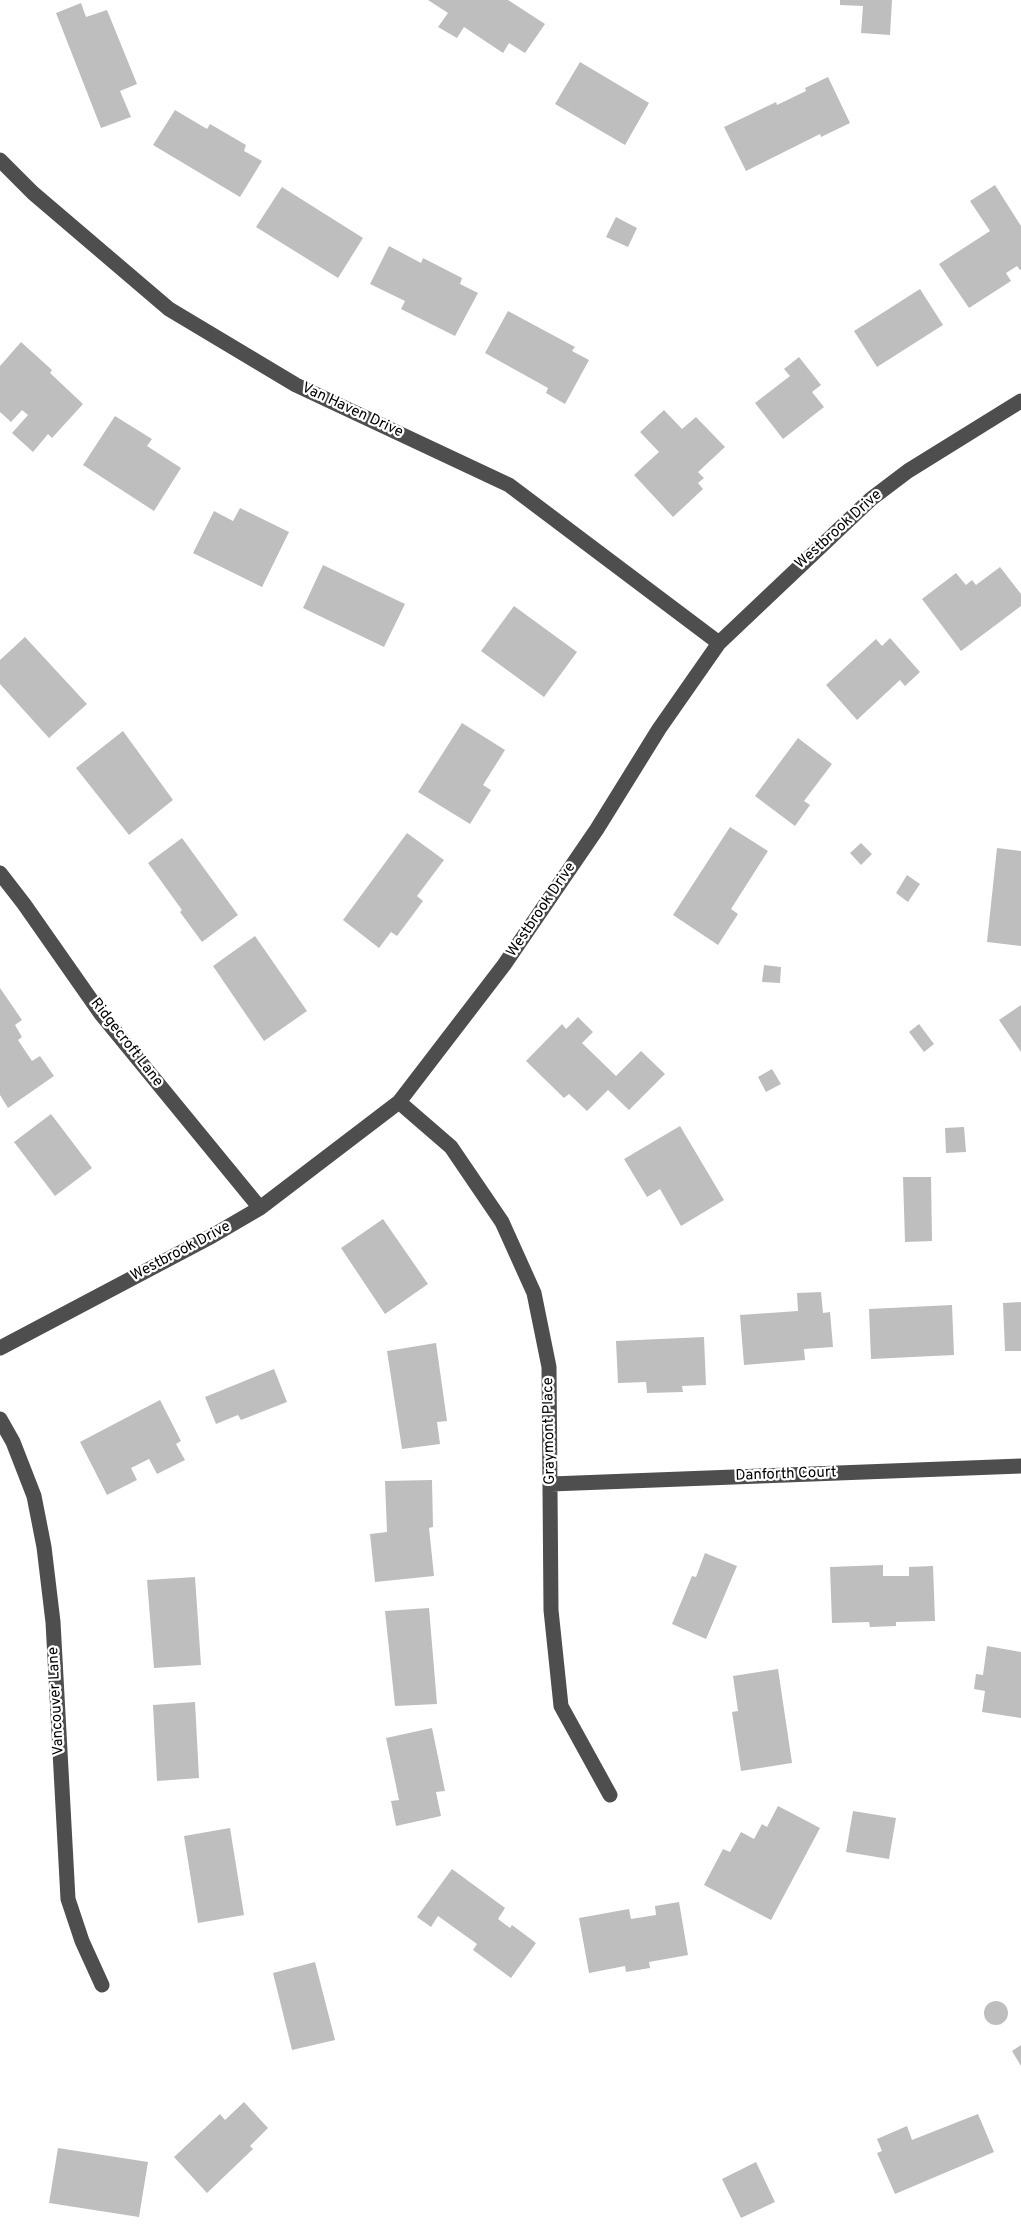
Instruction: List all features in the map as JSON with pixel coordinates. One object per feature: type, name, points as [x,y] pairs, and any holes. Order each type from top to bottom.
[{"type":"street","name":"Van Haven Drive","points":[[0,160],[33,193],[169,309],[296,385],[508,485],[719,643]]},
{"type":"street","name":"Westbrook Drive","points":[[0,1348],[212,1236],[260,1208],[399,1102],[504,965],[597,829],[659,729],[719,643],[871,499],[908,471],[1021,402]]},
{"type":"street","name":"Ridgecroft Lane","points":[[0,873],[24,903],[101,1014],[260,1208]]},
{"type":"street","name":"Graymont Place","points":[[399,1102],[451,1147],[502,1222],[534,1293],[549,1367],[551,1610],[561,1706],[610,1795]]},
{"type":"street","name":"Vancouver Lane","points":[[0,1419],[13,1442],[34,1496],[44,1547],[53,1622],[68,1899],[82,1941],[102,1985]]},
{"type":"street","name":"Danforth Court","points":[[551,1484],[1021,1466]]},
{"type":"building","points":[[428,0],[508,0],[545,24],[525,53],[509,43],[503,53],[464,27],[457,38],[438,27],[448,13]]},
{"type":"building","points":[[840,0],[892,0],[890,35],[861,33],[863,6],[840,5]]},
{"type":"building","points":[[81,3],[86,17],[107,10],[137,84],[120,91],[131,117],[101,128],[56,13]]},
{"type":"building","points":[[580,62],[649,103],[625,145],[555,104]]},
{"type":"building","points":[[828,77],[850,123],[821,137],[820,134],[746,171],[724,127],[776,102],[777,105]]},
{"type":"building","points":[[175,110],[207,129],[210,124],[246,145],[244,151],[262,161],[240,197],[153,145]]},
{"type":"building","points":[[995,185],[1021,226],[1021,269],[1017,266],[1006,273],[1011,281],[969,308],[939,264],[990,231],[970,201]]},
{"type":"building","points":[[282,187],[363,238],[338,278],[256,227]]},
{"type":"building","points":[[616,217],[637,228],[628,247],[606,237]]},
{"type":"building","points":[[389,246],[421,263],[423,258],[462,278],[460,284],[478,293],[455,336],[401,309],[405,301],[370,284]]},
{"type":"building","points":[[920,289],[943,325],[877,367],[854,331]]},
{"type":"building","points":[[508,311],[575,347],[572,351],[589,360],[565,404],[546,393],[548,388],[485,353]]},
{"type":"building","points":[[21,342],[52,370],[50,373],[83,404],[52,438],[48,434],[33,452],[12,433],[28,415],[22,410],[11,422],[0,412],[0,366]]},
{"type":"building","points":[[799,357],[821,385],[812,392],[824,407],[783,439],[755,403],[790,376],[784,369]]},
{"type":"building","points":[[664,410],[682,429],[696,417],[725,447],[698,472],[704,478],[698,483],[703,489],[673,517],[634,475],[659,452],[640,432]]},
{"type":"building","points":[[115,416],[152,439],[147,446],[181,468],[154,511],[83,465]]},
{"type":"building","points":[[240,508],[289,532],[262,587],[193,553],[214,511],[233,521]]},
{"type":"building","points":[[323,565],[405,604],[384,647],[303,608]]},
{"type":"building","points":[[1000,567],[1021,594],[1021,606],[961,651],[922,599],[956,573],[966,585],[972,580],[976,585]]},
{"type":"building","points":[[514,606],[577,652],[544,697],[481,651]]},
{"type":"building","points":[[25,637],[87,704],[49,738],[0,684],[0,660]]},
{"type":"building","points":[[890,638],[920,672],[905,686],[900,680],[857,720],[826,685],[876,639],[882,646]]},
{"type":"building","points":[[462,723],[505,750],[483,785],[491,790],[470,824],[418,792]]},
{"type":"building","points":[[123,731],[173,800],[129,835],[76,768]]},
{"type":"building","points":[[798,738],[832,764],[804,801],[810,805],[795,826],[755,796]]},
{"type":"building","points":[[730,827],[768,851],[731,909],[738,914],[718,945],[673,915]]},
{"type":"building","points":[[407,833],[444,860],[417,896],[423,901],[397,936],[391,932],[379,948],[343,920]]},
{"type":"building","points":[[182,838],[238,915],[202,942],[148,863]]},
{"type":"building","points":[[861,843],[872,854],[861,865],[850,853]]},
{"type":"building","points":[[997,848],[1021,851],[1021,946],[987,942]]},
{"type":"building","points":[[907,875],[920,884],[908,902],[896,893]]},
{"type":"building","points":[[255,936],[307,1011],[264,1041],[213,966]]},
{"type":"building","points":[[764,965],[781,967],[780,983],[762,982]]},
{"type":"building","points":[[0,988],[22,1020],[15,1025],[22,1037],[18,1040],[32,1061],[40,1056],[54,1076],[8,1108],[0,1095]]},
{"type":"building","points":[[1021,1005],[1021,1052],[999,1020]]},
{"type":"building","points":[[578,1017],[593,1032],[582,1043],[616,1076],[641,1051],[665,1074],[629,1110],[608,1090],[587,1111],[569,1094],[564,1098],[526,1061],[562,1024],[566,1029]]},
{"type":"building","points":[[919,1024],[934,1044],[924,1052],[909,1032]]},
{"type":"building","points":[[772,1069],[781,1084],[766,1092],[758,1077]]},
{"type":"building","points":[[51,1114],[92,1168],[55,1196],[14,1142]]},
{"type":"building","points":[[680,1126],[724,1200],[681,1226],[660,1189],[647,1197],[624,1159]]},
{"type":"building","points":[[964,1127],[966,1152],[946,1153],[945,1128]]},
{"type":"building","points":[[903,1177],[931,1177],[932,1241],[905,1242]]},
{"type":"building","points":[[383,1219],[428,1284],[385,1314],[341,1248]]},
{"type":"building","points":[[821,1292],[823,1313],[830,1312],[833,1347],[804,1349],[805,1360],[744,1365],[740,1315],[798,1311],[797,1293]]},
{"type":"building","points":[[1021,1302],[1021,1351],[1005,1351],[1003,1303]]},
{"type":"building","points":[[952,1305],[954,1355],[871,1359],[869,1309]]},
{"type":"building","points":[[704,1337],[706,1385],[682,1386],[683,1392],[647,1393],[646,1382],[618,1383],[616,1341]]},
{"type":"building","points":[[436,1343],[447,1421],[437,1422],[440,1444],[402,1449],[387,1351]]},
{"type":"building","points":[[274,1369],[287,1402],[241,1420],[238,1415],[216,1424],[205,1397]]},
{"type":"building","points":[[160,1400],[181,1441],[176,1444],[185,1460],[157,1474],[149,1459],[131,1468],[137,1480],[107,1495],[80,1442]]},
{"type":"building","points":[[432,1480],[433,1527],[429,1528],[434,1576],[375,1582],[370,1534],[387,1532],[385,1481]]},
{"type":"building","points":[[705,1553],[737,1566],[706,1639],[672,1624],[692,1576],[696,1577]]},
{"type":"building","points":[[883,1565],[883,1576],[909,1576],[909,1567],[933,1566],[935,1621],[896,1622],[896,1626],[870,1627],[869,1622],[832,1623],[830,1567]]},
{"type":"building","points":[[195,1577],[201,1665],[154,1668],[147,1580]]},
{"type":"building","points":[[429,1608],[437,1704],[395,1706],[385,1611]]},
{"type":"building","points":[[987,1646],[1021,1652],[1021,1718],[982,1712],[985,1691],[974,1689],[976,1674],[983,1675]]},
{"type":"building","points":[[778,1669],[792,1763],[741,1771],[732,1712],[738,1711],[733,1676]]},
{"type":"building","points":[[195,1702],[199,1778],[157,1781],[153,1705]]},
{"type":"building","points":[[432,1728],[445,1791],[436,1792],[441,1816],[396,1826],[391,1801],[399,1800],[386,1738]]},
{"type":"building","points":[[778,1806],[820,1828],[771,1920],[704,1885],[723,1849],[730,1852],[741,1832],[754,1839],[762,1824],[767,1827]]},
{"type":"building","points":[[853,1811],[896,1818],[889,1859],[846,1852]]},
{"type":"building","points":[[230,1828],[244,1915],[198,1923],[184,1836]]},
{"type":"building","points":[[452,1869],[505,1908],[498,1919],[510,1928],[512,1925],[536,1943],[511,1978],[473,1950],[477,1944],[438,1916],[431,1927],[417,1917]]},
{"type":"building","points":[[679,1902],[688,1955],[649,1962],[650,1968],[626,1972],[625,1966],[589,1973],[579,1918],[629,1909],[631,1919],[656,1915],[655,1906]]},
{"type":"building","points":[[315,1962],[335,2040],[292,2050],[273,1973]]},
{"type":"building","points":[[996,2001],[1004,2005],[1008,2013],[1004,2021],[996,2025],[988,2021],[984,2013],[988,2005]]},
{"type":"building","points":[[1021,2045],[1021,2066],[1012,2051]]},
{"type":"building","points":[[244,2102],[268,2128],[250,2146],[253,2149],[207,2193],[174,2157],[220,2114],[225,2120]]},
{"type":"building","points":[[978,2114],[994,2152],[895,2194],[877,2153],[882,2151],[877,2139],[907,2126],[912,2140]]},
{"type":"building","points":[[58,2148],[148,2162],[139,2217],[49,2203]]},
{"type":"building","points":[[756,2162],[775,2202],[741,2218],[722,2179]]}]
